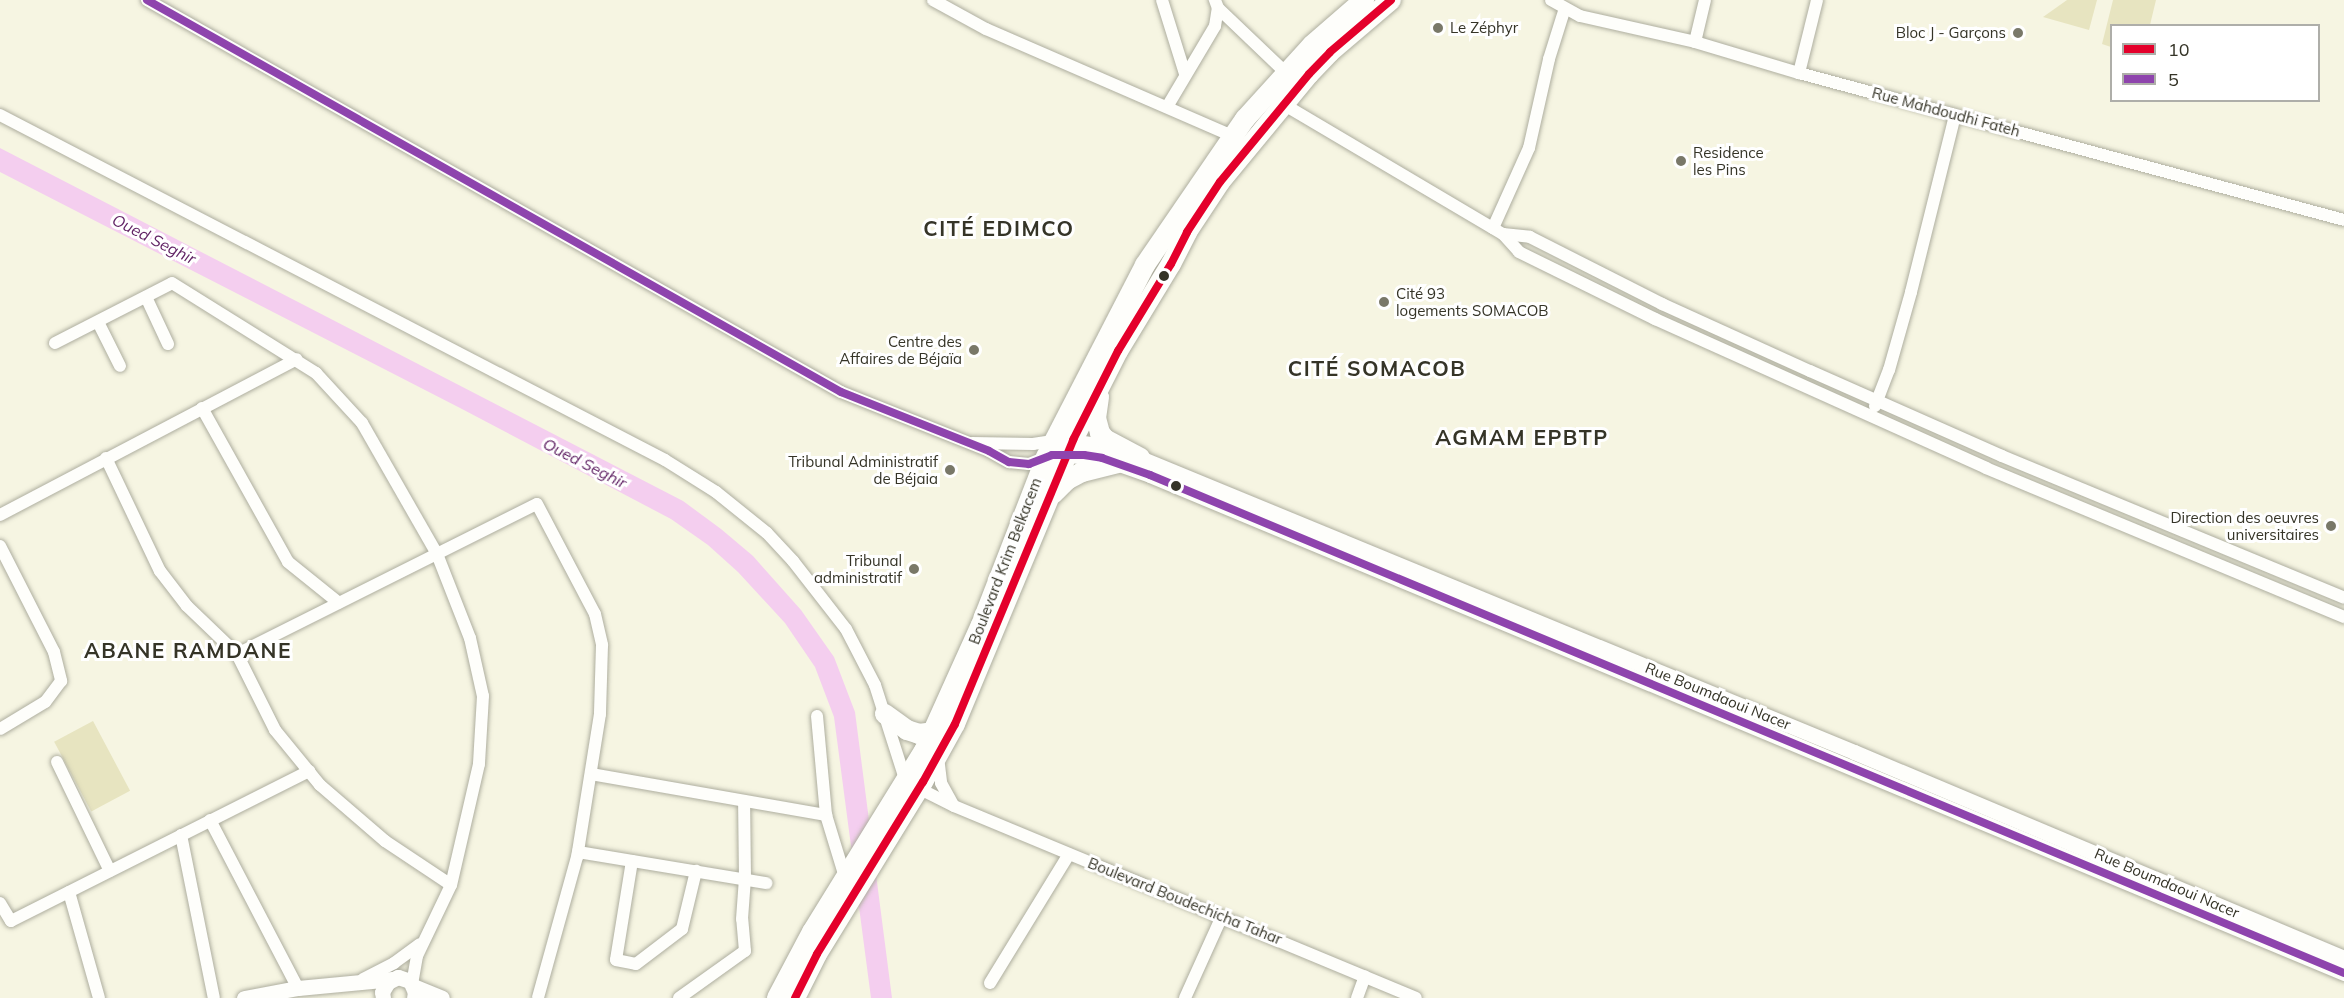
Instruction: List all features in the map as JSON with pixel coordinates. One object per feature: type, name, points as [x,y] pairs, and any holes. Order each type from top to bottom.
[{"type":"main road","name":"Boulevard Krim Belkacem","points":[[908,796],[933,732],[1145,265],[1232,136],[1312,45],[1364,0]]},
{"type":"main road","name":"Boulevard Krim Belkacem","points":[[777,998],[908,796],[938,754],[969,694],[1049,498],[1060,448],[1102,382],[1202,208],[1283,104],[1330,52],[1391,0]]},
{"type":"main road","points":[[1102,382],[1096,411],[1100,433],[1105,439],[1140,458]]},
{"type":"main road","points":[[1049,498],[1060,485],[1082,472],[1118,463]]},
{"type":"main road","points":[[885,714],[907,730],[919,734],[933,732]]},
{"type":"main road","name":"Boulevard Krim Belkacem","points":[[795,998],[850,886]]},
{"type":"street","points":[[147,0],[822,382],[1020,465],[1037,462],[1060,448]]},
{"type":"street","points":[[933,0],[986,28],[1232,136]]},
{"type":"street","points":[[1162,0],[1185,74]]},
{"type":"street","name":"Rue Mahdoudhi Fateh","points":[[1551,0],[1580,16],[1695,42],[1799,73],[2344,220]]},
{"type":"street","points":[[1695,42],[1705,0]]},
{"type":"street","points":[[1799,73],[1817,0]]},
{"type":"street","points":[[1167,107],[1215,26],[1216,4]]},
{"type":"street","points":[[1216,4],[1286,73]]},
{"type":"street","points":[[1498,231],[1529,148],[1549,59],[1565,8]]},
{"type":"street","points":[[1283,104],[1498,231],[1519,252],[1644,314],[1871,416],[2199,558],[2344,617]]},
{"type":"street","points":[[1871,416],[1911,292],[1955,115]]},
{"type":"street","points":[[0,116],[665,460],[716,492],[767,533],[793,561],[846,629],[869,670],[885,714],[908,796]]},
{"type":"street","points":[[1498,231],[1530,237],[1662,304],[1877,401],[2002,456],[2344,598]]},
{"type":"street","points":[[55,343],[172,283],[297,359],[316,373],[362,423],[437,554],[470,638],[483,696],[479,764],[451,885],[423,941],[415,963],[413,990]]},
{"type":"street","points":[[146,297],[168,344]]},
{"type":"street","points":[[98,322],[120,366]]},
{"type":"street","points":[[0,515],[297,359]]},
{"type":"street","points":[[202,408],[288,562],[339,603]]},
{"type":"street","points":[[968,443],[1033,444],[1060,448]]},
{"type":"street","name":"Rue Boumdaoui Nacer","points":[[1060,448],[1111,447],[1140,458],[1865,757],[2344,958]]},
{"type":"street","name":"Rue Boumdaoui Nacer","points":[[1060,448],[1118,463],[2344,973]]},
{"type":"street","points":[[106,458],[160,571],[186,606],[237,654],[275,730],[320,785],[385,841],[451,885]]},
{"type":"street","points":[[237,654],[537,504],[595,614],[602,645],[600,714],[578,852],[538,998]]},
{"type":"street","points":[[2199,558],[2206,541]]},
{"type":"street","points":[[0,546],[54,652],[61,681],[45,702],[0,729]]},
{"type":"street","points":[[817,716],[826,815],[850,886]]},
{"type":"street","points":[[938,754],[941,783],[954,806]]},
{"type":"street","points":[[57,762],[110,871]]},
{"type":"street","points":[[0,903],[11,921],[309,771]]},
{"type":"street","points":[[591,774],[826,815]]},
{"type":"street","name":"Boulevard Boudechicha Tahar","points":[[908,796],[954,806],[1416,998]]},
{"type":"street","name":"Boulevard Boudechicha Tahar","points":[[908,796],[954,806]]},
{"type":"street","points":[[679,998],[745,951],[741,919],[745,878],[744,801]]},
{"type":"street","points":[[210,820],[298,988]]},
{"type":"street","points":[[181,835],[214,998]]},
{"type":"street","points":[[578,852],[766,883]]},
{"type":"street","points":[[990,982],[1069,854]]},
{"type":"street","points":[[632,861],[616,960],[636,964],[682,929],[696,871]]},
{"type":"street","points":[[69,891],[99,998]]},
{"type":"street","points":[[1185,998],[1222,916]]},
{"type":"street","points":[[383,998],[384,987],[394,978],[423,941]]},
{"type":"street","points":[[354,982],[394,963],[423,941]]},
{"type":"street","points":[[423,941],[419,959],[420,976],[439,997]]},
{"type":"street","points":[[1357,998],[1365,976]]},
{"type":"street","points":[[244,998],[298,988],[394,978],[404,978],[413,990],[439,997]]},
{"type":"shaded area","points":[[2067,0],[2097,0],[2089,30],[2043,17]]},
{"type":"shaded area","points":[[2113,0],[2156,0],[2150,24],[2110,24],[2110,47],[2102,44]]},
{"type":"shaded area","points":[[93,721],[130,791],[91,811],[54,742]]},
{"type":"water","name":"Oued Seghir","points":[[0,148],[683,501],[753,556],[801,610],[834,657],[855,712],[892,998],[871,998],[834,717],[815,667],[785,623],[738,572],[708,545],[671,519],[0,172]]},
{"type":"transit line","name":"5","points":[[147,0],[841,392],[989,451],[1009,462],[1029,464],[1052,455],[1084,455],[1102,458],[1150,475],[2344,973]]},
{"type":"transit line","name":"10","points":[[795,998],[817,954],[923,782],[955,724],[1073,440],[1118,351],[1171,264],[1187,232],[1220,182],[1309,74],[1330,52],[1391,0]]},
{"type":"place","name":"Le Zéphyr","points":[[1438,28]]},
{"type":"place","name":"Bloc J - Garçons","points":[[2018,33]]},
{"type":"place","name":"Residence les Pins","points":[[1681,161]]},
{"type":"place","name":"Cité 93 logements SOMACOB","points":[[1384,302]]},
{"type":"place","name":"Centre des Affaires de Béjaïa","points":[[974,350]]},
{"type":"place","name":"Tribunal Administratif de Béjaia","points":[[950,470]]},
{"type":"place","name":"Direction des oeuvres universitaires","points":[[2331,526]]},
{"type":"place","name":"Tribunal administratif","points":[[914,569]]},
{"type":"district","name":"CITÉ EDIMCO","points":[[999,228]]},
{"type":"district","name":"CITÉ SOMACOB","points":[[1377,368]]},
{"type":"district","name":"AGMAM EPBTP","points":[[1522,437]]},
{"type":"district","name":"ABANE RAMDANE","points":[[188,650]]}]
